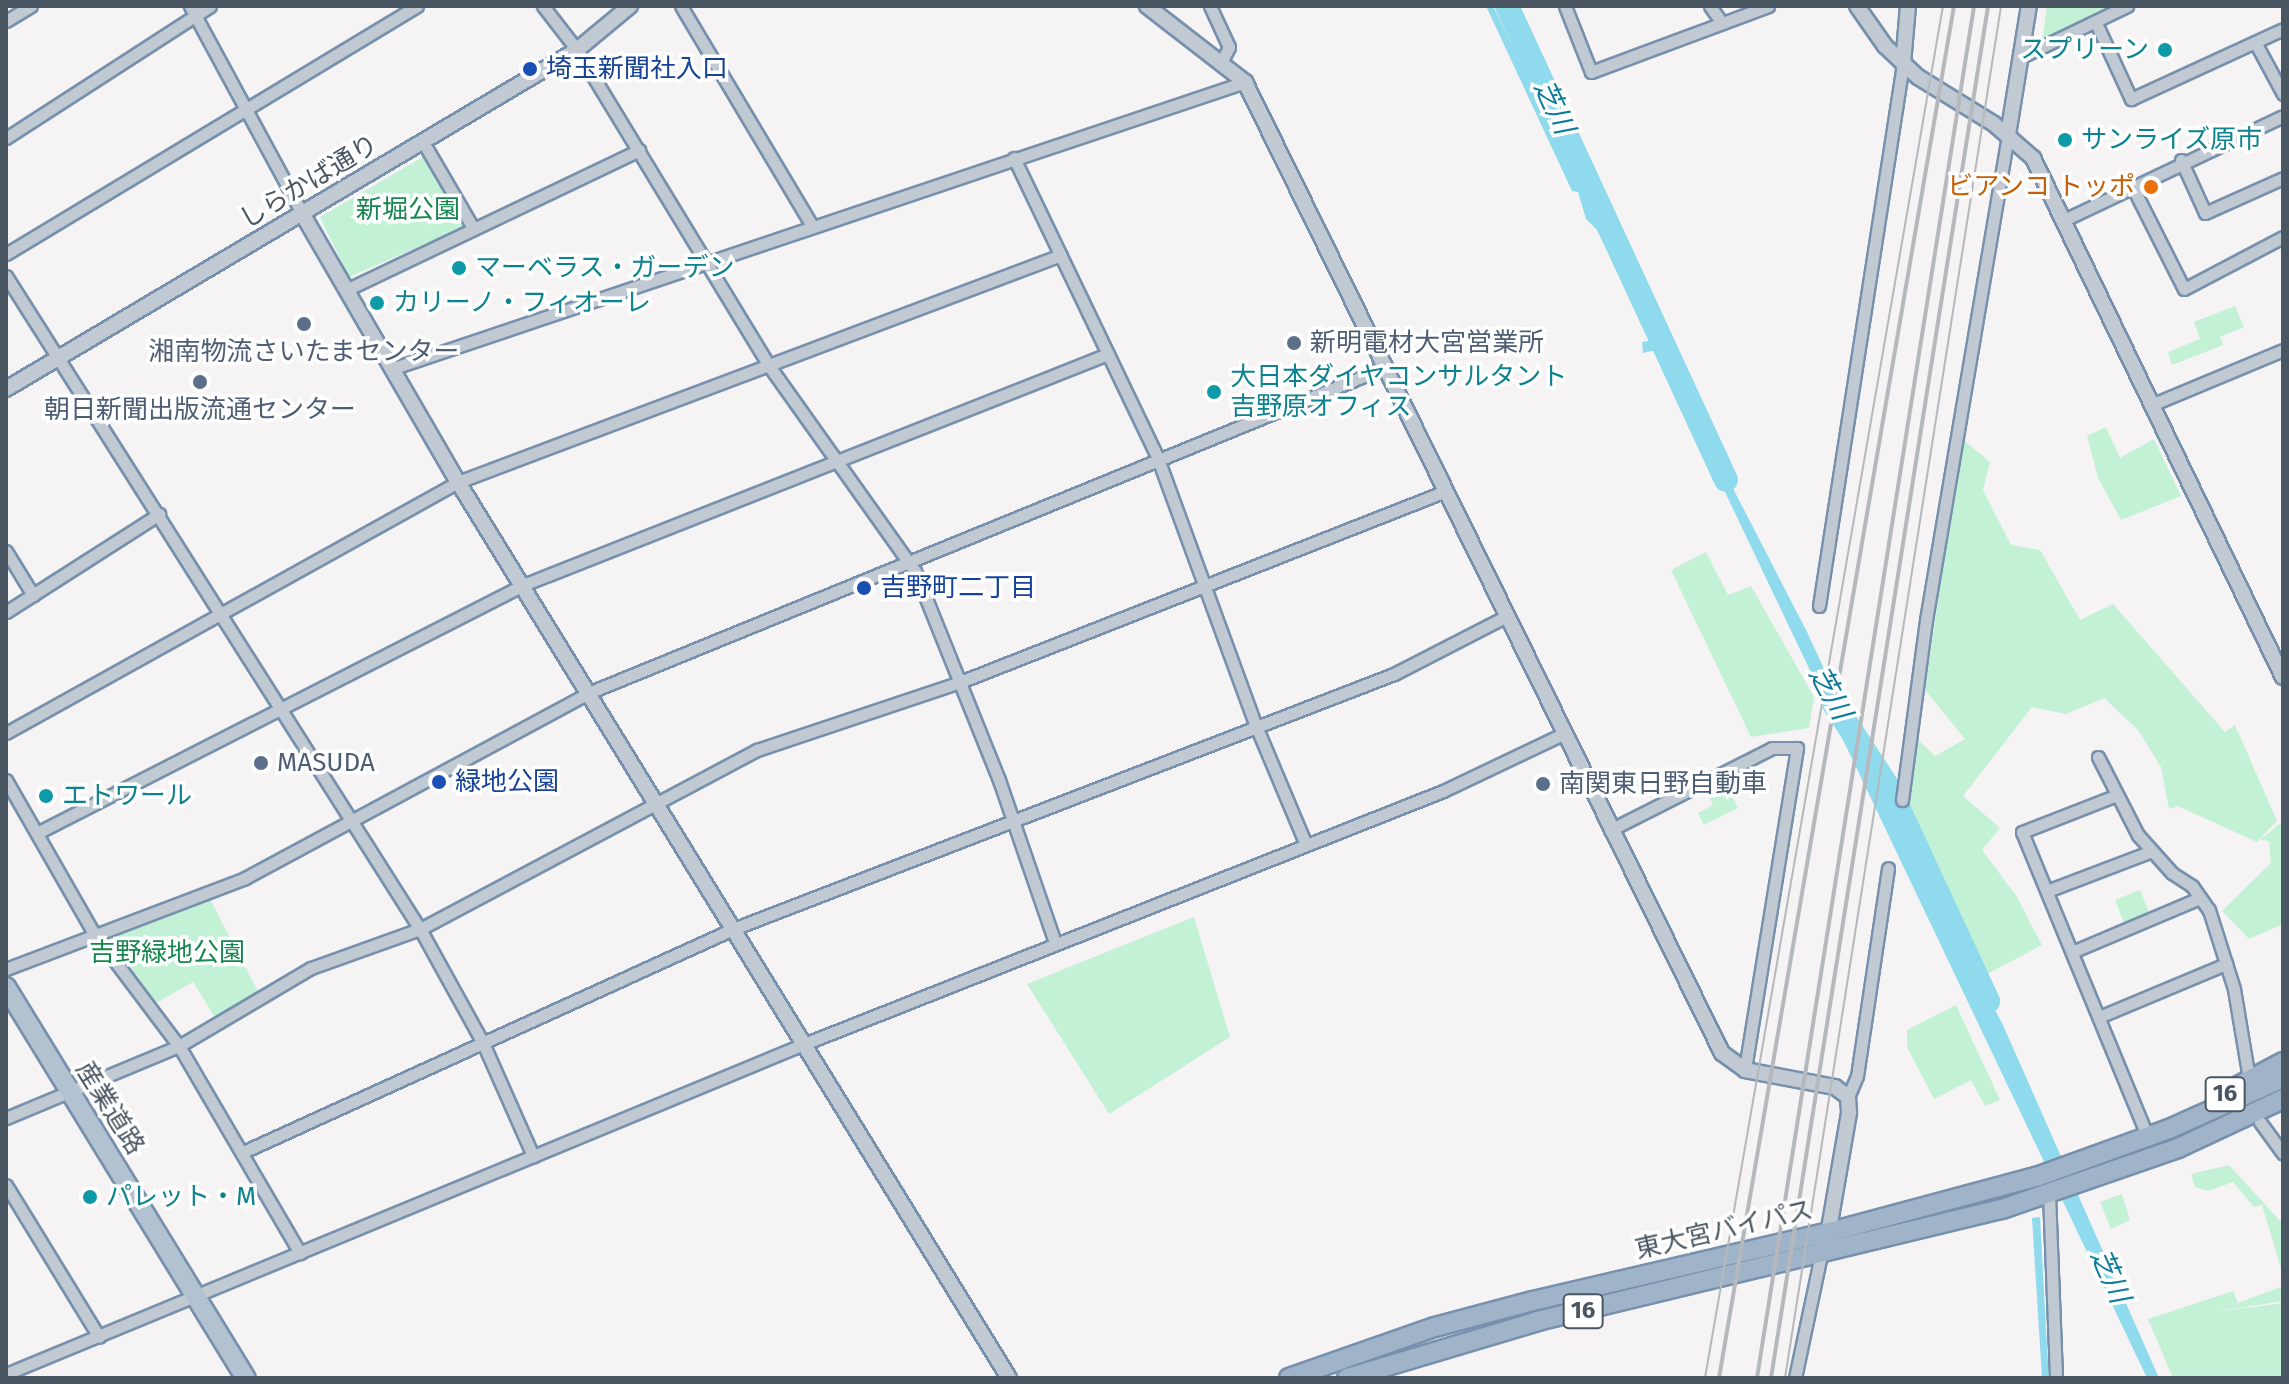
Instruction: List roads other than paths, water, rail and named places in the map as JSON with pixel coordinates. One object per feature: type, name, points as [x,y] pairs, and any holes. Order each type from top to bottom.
[{"type":"highway","name":"東大宮バイパス","points":[[2169,1129],[2249,1079],[2283,1062]]},
{"type":"highway","name":"東大宮バイパス","points":[[1289,1378],[1435,1327],[1830,1232],[2039,1176],[2169,1129],[2283,1078]]},
{"type":"highway","name":"東大宮バイパス","points":[[2178,1148],[2283,1099]]},
{"type":"highway","name":"東大宮バイパス","points":[[1347,1378],[1524,1325],[1821,1255],[2049,1194],[2283,1112]]},
{"type":"main road","name":"産業道路","points":[[6,987],[245,1376]]},
{"type":"street","points":[[6,21],[31,6]]},
{"type":"street","points":[[6,138],[193,11],[210,6]]},
{"type":"street","points":[[6,254],[417,6]]},
{"type":"street","points":[[543,6],[577,50],[767,363],[909,560],[1013,819],[1055,943]]},
{"type":"street","name":"しらかば通り","points":[[6,389],[577,50],[630,6]]},
{"type":"street","points":[[681,6],[812,226]]},
{"type":"street","points":[[1147,6],[1222,61],[1245,82],[1712,1038],[1722,1053],[1745,1070],[1835,1087],[1848,1097]]},
{"type":"street","points":[[1210,6],[1229,47],[1222,61]]},
{"type":"street","points":[[1565,6],[1591,72],[1768,6]]},
{"type":"street","points":[[1710,6],[1722,23]]},
{"type":"street","points":[[1857,6],[1903,64],[2008,135],[2033,158],[2283,677]]},
{"type":"street","points":[[1819,606],[1903,64],[1908,6]]},
{"type":"street","points":[[1902,800],[1926,620],[2029,6]]},
{"type":"street","points":[[2021,57],[2127,6]]},
{"type":"street","points":[[193,11],[303,215],[458,482],[1009,1378]]},
{"type":"street","points":[[2096,23],[2131,99],[2283,29]]},
{"type":"street","points":[[2255,42],[2283,94]]},
{"type":"street","points":[[391,369],[1245,82]]},
{"type":"street","points":[[2064,220],[2181,160],[2283,116]]},
{"type":"street","points":[[423,142],[473,228]]},
{"type":"street","points":[[346,290],[639,150]]},
{"type":"street","points":[[1014,158],[1157,456],[1256,726],[1306,845]]},
{"type":"street","points":[[2181,160],[2205,213],[2283,178]]},
{"type":"street","points":[[2132,186],[2184,289],[2283,237]]},
{"type":"street","points":[[6,733],[458,482],[767,363],[1061,255]]},
{"type":"street","points":[[6,276],[420,929],[483,1043],[533,1156]]},
{"type":"street","points":[[2151,405],[2283,350]]},
{"type":"street","points":[[37,833],[283,712],[523,585],[1108,354]]},
{"type":"street","points":[[6,969],[93,932],[245,878],[588,693],[1157,456],[1386,367]]},
{"type":"street","points":[[6,1118],[179,1046],[311,968],[420,929],[757,750],[960,682],[1446,491]]},
{"type":"street","points":[[6,612],[159,514]]},
{"type":"street","points":[[6,551],[33,595]]},
{"type":"street","points":[[243,1152],[733,929],[1394,674],[1507,616]]},
{"type":"street","points":[[6,1374],[804,1044],[1443,791],[1563,734]]},
{"type":"street","points":[[1610,830],[1772,748],[1797,748],[1745,1070]]},
{"type":"street","points":[[2098,757],[2117,795],[2152,851],[2200,898],[2226,964],[2249,1079]]},
{"type":"street","points":[[6,780],[93,932],[179,1046],[300,1253]]},
{"type":"street","points":[[2117,795],[2022,832],[2148,1137]]},
{"type":"street","points":[[2047,891],[2152,851]]},
{"type":"street","points":[[1795,1378],[1821,1255],[1830,1232],[1848,1097],[1857,1076],[1888,868]]},
{"type":"street","points":[[2072,952],[2200,898]]},
{"type":"street","points":[[2099,1017],[2226,964]]},
{"type":"street","points":[[2260,1122],[2283,1154]]},
{"type":"street","points":[[6,1185],[99,1337]]},
{"type":"street","points":[[2049,1194],[2056,1378]]},
{"type":"water","points":[[1486,6],[1493,6],[1542,107],[1554,103],[1554,111],[1543,111],[1590,192],[1639,306],[1807,632],[1902,836],[2002,1023],[2159,1378],[2147,1378],[1675,387],[1656,350],[1643,353],[1642,342],[1649,341],[1635,308],[1597,230],[1586,219],[1578,192],[1572,191]]},
{"type":"water","points":[[2040,1217],[2049,1378],[2042,1378],[2032,1218]]},
{"type":"waterway","name":"芝川","points":[[1507,6],[1726,480]]},
{"type":"waterway","name":"芝川","points":[[1834,704],[1890,790],[1988,1001]]},
{"type":"tram line","points":[[1705,1378],[1943,6]]},
{"type":"tram line","points":[[1785,1378],[2001,6]]},
{"type":"railway","points":[[1719,1378],[1954,6]]},
{"type":"railway","points":[[1757,1378],[1974,6]]},
{"type":"railway","points":[[1771,1378],[1988,6]]},
{"type":"place","name":"スプリーン","points":[[2165,50]]},
{"type":"place","name":"埼玉新聞社入口","points":[[530,69]]},
{"type":"place","name":"サンライズ原市","points":[[2065,140]]},
{"type":"place","name":"ビアンコ トッポ","points":[[2151,187]]},
{"type":"place","name":"マーベラス・ガーデン","points":[[459,268]]},
{"type":"place","name":"カリーノ・フィオーレ","points":[[377,303]]},
{"type":"place","name":"湘南物流さいたまセンター","points":[[304,324]]},
{"type":"place","name":"新明電材大宮営業所","points":[[1294,343]]},
{"type":"place","name":"朝日新聞出版流通センター","points":[[200,382]]},
{"type":"place","name":"大日本ダイヤコンサルタント 吉野原オフィス","points":[[1214,392]]},
{"type":"place","name":"吉野町二丁目","points":[[864,588]]},
{"type":"place","name":"MASUDA","points":[[261,763]]},
{"type":"place","name":"緑地公園","points":[[439,782]]},
{"type":"place","name":"南関東日野自動車","points":[[1543,784]]},
{"type":"place","name":"エトワール","points":[[46,796]]},
{"type":"place","name":"パレット・M","points":[[90,1197]]},
{"type":"park label","name":"新堀公園","points":[[408,210]]},
{"type":"park label","name":"吉野緑地公園","points":[[167,953]]}]
